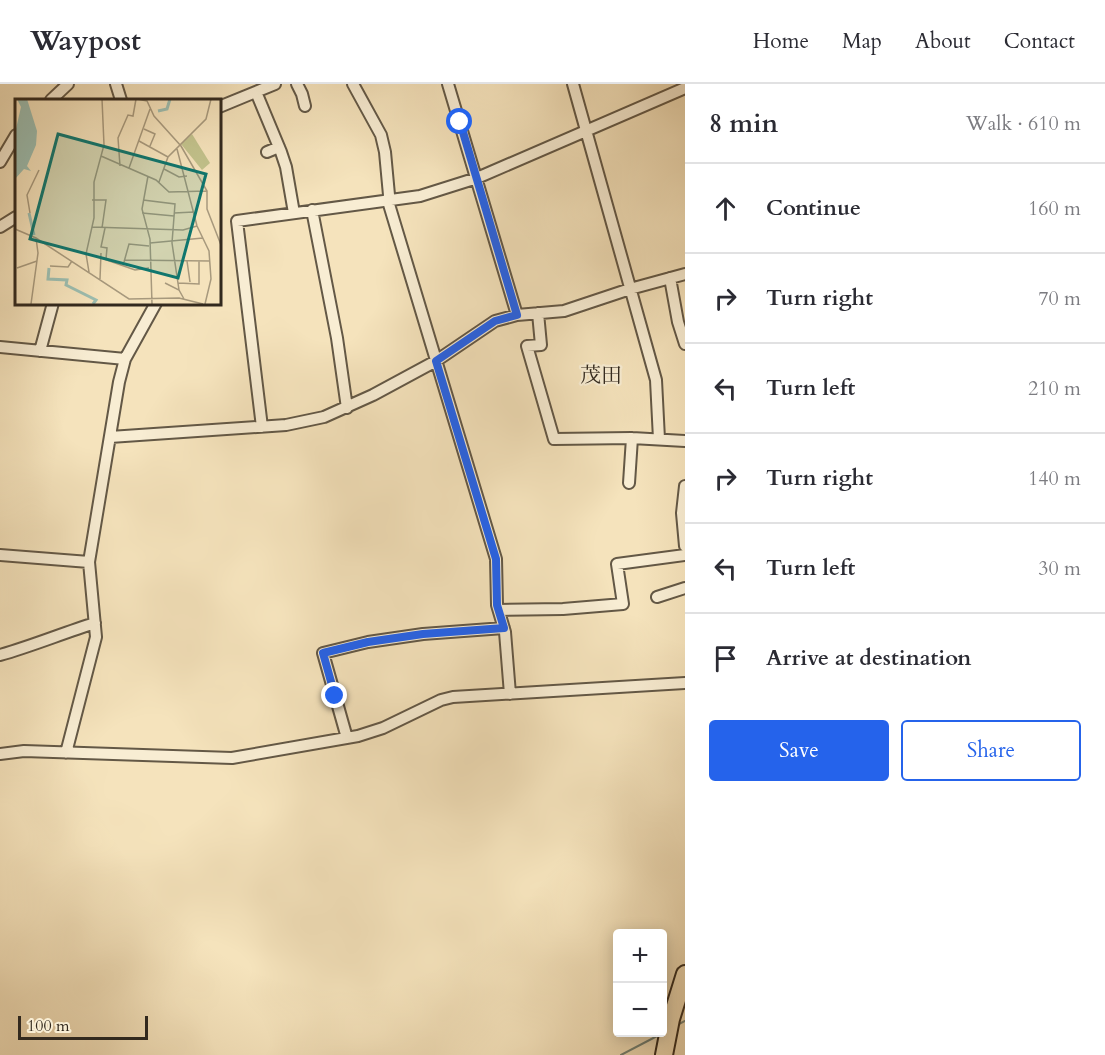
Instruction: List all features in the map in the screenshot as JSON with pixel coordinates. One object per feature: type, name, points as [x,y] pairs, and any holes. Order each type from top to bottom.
[{"type":"main road","points":[[664,1055],[678,1016],[685,974]]},
{"type":"street","points":[[52,99],[68,84]]},
{"type":"street","points":[[116,84],[121,99]]},
{"type":"street","points":[[220,107],[275,84]]},
{"type":"street","points":[[297,84],[305,106]]},
{"type":"street","points":[[353,84],[381,135],[388,201],[496,559],[499,610],[504,628],[510,694]]},
{"type":"street","points":[[448,84],[517,315]]},
{"type":"street","points":[[573,84],[656,380],[659,439]]},
{"type":"street","points":[[262,427],[237,221],[420,196],[477,178],[685,88]]},
{"type":"street","points":[[256,92],[286,167],[294,213]]},
{"type":"street","points":[[0,162],[15,137]]},
{"type":"street","points":[[267,152],[279,147]]},
{"type":"street","points":[[312,210],[337,338],[347,408]]},
{"type":"street","points":[[0,227],[15,218]]},
{"type":"street","points":[[110,437],[286,425],[324,417],[347,408],[436,361],[495,321],[517,315],[564,311],[685,274]]},
{"type":"street","points":[[670,278],[678,322],[685,344]]},
{"type":"street","points":[[40,351],[53,304]]},
{"type":"street","points":[[66,753],[96,637],[89,562],[119,382],[125,359],[155,304]]},
{"type":"street","points":[[538,313],[541,345],[526,346],[554,439],[633,438],[685,441]]},
{"type":"street","points":[[0,347],[125,359]]},
{"type":"street","points":[[629,483],[633,438]]},
{"type":"street","points":[[685,486],[682,513],[685,546]]},
{"type":"street","points":[[0,555],[89,562]]},
{"type":"street","points":[[499,610],[563,609],[623,604],[617,564],[685,555]]},
{"type":"street","points":[[657,597],[685,588]]},
{"type":"street","points":[[0,655],[36,645],[62,633],[95,623]]},
{"type":"street","points":[[347,738],[323,653],[368,642],[423,634],[504,628]]},
{"type":"street","points":[[0,754],[24,751],[232,758],[347,738],[383,728],[441,700],[465,695],[685,683]]},
{"type":"waterway","points":[[679,1024],[685,1021]]},
{"type":"waterway","points":[[621,1055],[655,1037]]},
{"type":"district","name":"茂田","points":[[601,375]]},
{"type":"route","points":[[335,696],[323,653],[368,642],[444,631],[504,628],[497,605],[496,559],[436,361],[495,321],[517,315],[460,122]]}]
